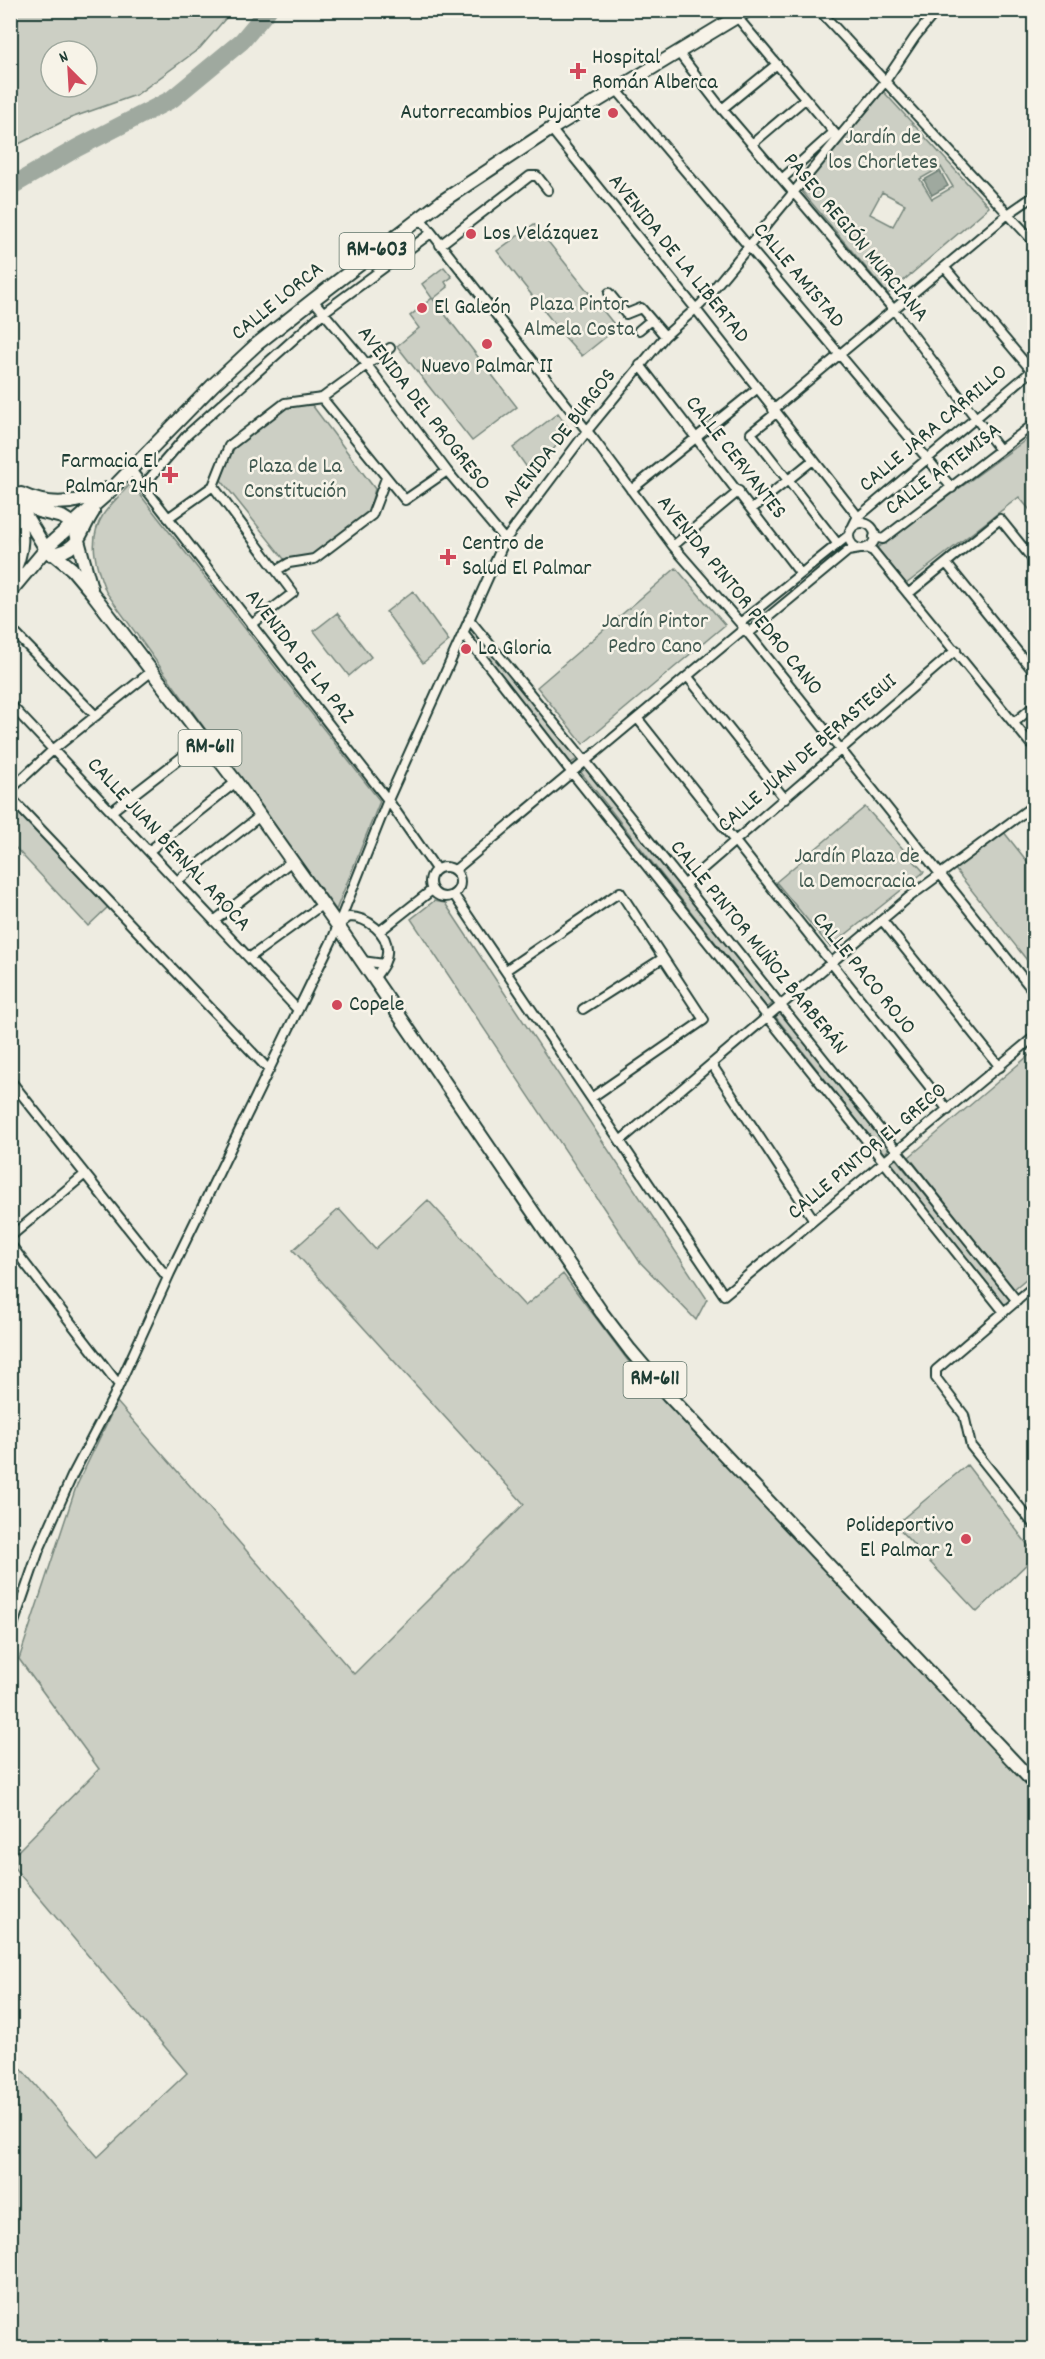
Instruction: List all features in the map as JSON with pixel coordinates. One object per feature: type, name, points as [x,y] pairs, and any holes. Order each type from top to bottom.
[{"type":"main road","name":"CALLE LORCA","points":[[46,548],[67,521],[91,510],[183,414],[236,363],[313,300],[420,218],[551,129],[743,14]]},
{"type":"main road","points":[[10,489],[39,500],[69,503],[88,499],[121,481]]},
{"type":"main road","points":[[10,489],[38,511],[67,521]]},
{"type":"main road","name":"RM-611","points":[[10,489],[46,548],[72,569],[93,594],[236,782],[323,904],[570,1267],[649,1373],[1035,1783]]},
{"type":"main road","points":[[67,521],[51,519],[44,523],[39,533],[46,548],[66,551],[73,548],[102,499]]},
{"type":"main road","points":[[10,503],[19,520],[22,535],[19,561],[10,578]]},
{"type":"main road","name":"RM-611","points":[[67,521],[78,540],[93,594]]},
{"type":"main road","name":"RM-603","points":[[10,592],[46,548]]},
{"type":"street","points":[[819,10],[884,83],[1035,242]]},
{"type":"street","name":"AVENIDA DE BURGOS","points":[[10,1635],[39,1550],[72,1476],[119,1385],[167,1277],[270,1070],[338,926],[388,801],[505,540],[640,365],[665,336],[695,308],[749,246],[836,135],[884,83],[915,37],[937,10]]},
{"type":"street","points":[[743,14],[777,64],[836,135],[783,178]]},
{"type":"street","name":"PASEO REGIÓN MURCIANA","points":[[678,52],[722,109],[894,310],[1000,450]]},
{"type":"street","points":[[722,109],[777,64]]},
{"type":"street","name":"CALLE AMISTAD","points":[[616,89],[952,488]]},
{"type":"street","points":[[753,144],[805,99]]},
{"type":"street","name":"AVENIDA DE LA LIBERTAD","points":[[551,129],[695,308],[860,520]]},
{"type":"street","points":[[440,245],[530,176],[537,176],[548,190]]},
{"type":"street","points":[[837,543],[751,433],[1008,214],[1035,196]]},
{"type":"street","name":"AVENIDA PINTOR PEDRO CANO","points":[[420,218],[674,546],[745,628],[1035,993]]},
{"type":"street","name":"CALLE LORCA","points":[[143,486],[187,435],[324,312],[431,233]]},
{"type":"street","points":[[945,268],[1033,370]]},
{"type":"street","points":[[609,293],[626,314],[641,308],[665,336]]},
{"type":"street","name":"AVENIDA DEL PROGRESO","points":[[313,300],[367,365],[447,471],[505,540]]},
{"type":"street","points":[[639,330],[651,320]]},
{"type":"street","points":[[168,518],[213,486],[229,446],[285,403],[322,398],[390,348]]},
{"type":"street","name":"CALLE CERVANTES","points":[[640,365],[800,573]]},
{"type":"street","name":"CALLE JARA CARRILLO","points":[[860,520],[1033,370]]},
{"type":"street","points":[[631,490],[758,388]]},
{"type":"street","points":[[322,398],[405,500],[447,471]]},
{"type":"street","name":"CALLE ARTEMISA","points":[[745,628],[848,551],[883,539],[1035,424]]},
{"type":"street","points":[[752,509],[813,460]]},
{"type":"street","name":"AVENIDA DE LA PAZ","points":[[131,470],[388,801],[436,869]]},
{"type":"street","points":[[277,570],[289,563],[314,559],[372,515],[386,478]]},
{"type":"street","points":[[213,486],[293,593],[251,625]]},
{"type":"street","points":[[674,546],[739,491]]},
{"type":"street","points":[[908,594],[1000,519],[1035,561]]},
{"type":"street","points":[[455,870],[745,628],[800,573],[849,535],[860,520],[872,528],[869,545]]},
{"type":"street","points":[[849,535],[852,544],[869,545],[1035,748]]},
{"type":"street","points":[[946,563],[1035,672]]},
{"type":"street","name":"CALLE PINTOR MUÑOZ BARBERÁN","points":[[469,619],[1017,1301]]},
{"type":"street","points":[[10,628],[96,716]]},
{"type":"street","name":"CALLE PINTOR MUÑOZ BARBERÁN","points":[[464,633],[1004,1312]]},
{"type":"street","name":"CALLE JUAN DE BERASTEGUI","points":[[684,885],[956,650]]},
{"type":"street","points":[[10,790],[54,749],[152,671]]},
{"type":"street","points":[[688,677],[785,799]]},
{"type":"street","name":"CALLE JUAN BERNAL AROCA","points":[[10,704],[298,1010]]},
{"type":"street","points":[[1015,722],[1035,706]]},
{"type":"street","name":"CALLE PACO ROJO","points":[[638,719],[948,1110]]},
{"type":"street","points":[[112,811],[204,740]]},
{"type":"street","points":[[149,851],[236,782]]},
{"type":"street","points":[[10,796],[270,1070]]},
{"type":"street","points":[[454,894],[620,1141],[767,1015],[940,873],[1033,810]]},
{"type":"street","points":[[177,881],[260,816]]},
{"type":"street","points":[[214,921],[292,861]]},
{"type":"street","points":[[446,866],[455,870],[461,883],[454,894],[442,897],[432,890],[430,879],[436,869],[446,866]]},
{"type":"street","points":[[380,931],[432,890]]},
{"type":"street","points":[[506,970],[620,892],[704,1020],[591,1098]]},
{"type":"street","points":[[249,958],[323,904]]},
{"type":"street","points":[[348,904],[356,917]]},
{"type":"street","points":[[338,926],[349,917],[356,917],[365,920],[380,931],[387,945],[387,955],[374,979]]},
{"type":"street","points":[[882,920],[1000,1067]]},
{"type":"street","points":[[583,1009],[663,958]]},
{"type":"street","points":[[362,961],[384,964]]},
{"type":"street","name":"CALLE PINTOR EL GRECO","points":[[620,1141],[724,1295],[1035,1037]]},
{"type":"street","points":[[711,1065],[814,1220]]},
{"type":"street","points":[[10,1080],[167,1277]]},
{"type":"street","points":[[10,1237],[84,1174]]},
{"type":"street","points":[[10,1244],[119,1385]]},
{"type":"street","points":[[1035,1286],[936,1370],[936,1378],[964,1415],[971,1446],[1035,1525]]},
{"type":"green space","points":[[11,10],[232,10],[200,48],[136,95],[68,119],[11,148]]},
{"type":"green space","name":"Jardín de los Chorletes","points":[[882,90],[989,207],[888,294],[800,189]],"holes":[[[941,167],[953,187],[932,199],[920,179]],[[882,192],[905,204],[893,226],[870,214]]]},
{"type":"green space","name":"Plaza Pintor Almela Costa","points":[[534,224],[617,328],[582,356],[497,251]]},
{"type":"green space","points":[[444,267],[452,277],[445,282],[448,287],[433,299],[517,407],[472,441],[397,346],[419,328],[410,316],[432,298],[422,284]]},
{"type":"green space","name":"Plaza de La Constitución","points":[[312,405],[375,489],[368,514],[313,555],[284,559],[221,480],[232,449],[287,406]]},
{"type":"green space","points":[[558,413],[569,429],[533,476],[513,448]]},
{"type":"green space","points":[[1034,434],[1034,515],[1019,497],[906,584],[877,548]]},
{"type":"green space","points":[[131,483],[380,801],[336,910],[106,592],[96,563],[95,534],[106,511]]},
{"type":"green space","name":"Jardín Pintor Pedro Cano","points":[[676,568],[725,625],[583,744],[537,687]]},
{"type":"green space","points":[[413,591],[449,641],[423,663],[386,612]]},
{"type":"green space","points":[[337,613],[371,657],[349,676],[314,631]]},
{"type":"green space","points":[[471,625],[578,759],[571,763],[468,632]]},
{"type":"green space","points":[[583,766],[774,1002],[767,1008],[579,770]]},
{"type":"green space","points":[[11,801],[108,907],[88,926],[11,843]]},
{"type":"green space","name":"Jardín Plaza de la Democracia","points":[[865,807],[924,872],[830,947],[776,882]]},
{"type":"green space","points":[[1003,831],[1034,870],[1034,969],[954,868]]},
{"type":"green space","points":[[434,901],[445,903],[707,1299],[696,1320],[639,1261],[411,919]]},
{"type":"green space","points":[[780,1011],[889,1149],[884,1154],[774,1015]]},
{"type":"green space","points":[[1034,1051],[1034,1272],[1014,1289],[909,1157]]},
{"type":"green space","points":[[895,1158],[1011,1300],[1004,1306],[890,1162]]},
{"type":"green space","points":[[428,1200],[525,1306],[563,1274],[632,1366],[1034,1789],[1034,2348],[11,2348],[10,2056],[98,2157],[187,2073],[11,1864],[11,1858],[99,1769],[19,1659],[76,1487],[117,1402],[354,1674],[524,1504],[293,1250],[339,1209],[375,1249]]},
{"type":"green space","name":"Polideportivo El Palmar 2","points":[[967,1465],[1034,1553],[1034,1557],[977,1612],[895,1525]]},
{"type":"shaded area","points":[[940,171],[948,186],[932,195],[924,180]]},
{"type":"waterway","points":[[10,187],[77,148],[172,99],[242,41],[268,10]]},
{"type":"place","name":"Hospital Román Alberca","points":[[578,71]]},
{"type":"place","name":"Autorrecambios Pujante","points":[[613,113]]},
{"type":"place","name":"Los Velázquez","points":[[471,234]]},
{"type":"place","name":"El Galeón","points":[[422,308]]},
{"type":"place","name":"Nuevo Palmar II","points":[[487,344]]},
{"type":"place","name":"Farmacia El Palmar 24h","points":[[170,475]]},
{"type":"place","name":"Centro de Salud El Palmar","points":[[448,557]]},
{"type":"place","name":"La Gloria","points":[[466,649]]},
{"type":"place","name":"Copele","points":[[337,1005]]},
{"type":"place","name":"Polideportivo El Palmar 2","points":[[966,1539]]}]
